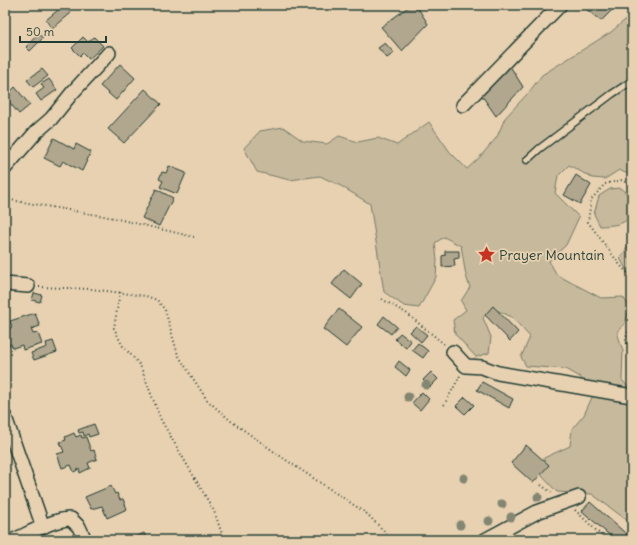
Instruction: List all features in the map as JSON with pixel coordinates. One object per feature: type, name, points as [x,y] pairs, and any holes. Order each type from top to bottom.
[{"type":"street","points":[[464,104],[560,5]]},
{"type":"street","points":[[5,168],[109,53]]},
{"type":"street","points":[[5,284],[28,286]]},
{"type":"street","points":[[453,352],[466,366],[482,366],[498,373],[632,396]]},
{"type":"street","points":[[5,417],[43,527]]},
{"type":"street","points":[[485,540],[536,512],[579,497]]},
{"type":"street","points":[[14,540],[64,519],[71,519],[79,527],[85,540]]},
{"type":"lane","points":[[527,160],[557,135],[632,81]]},
{"type":"path","points":[[632,186],[622,180],[606,184],[591,200],[588,222],[620,265],[632,278]]},
{"type":"path","points":[[5,199],[109,217],[194,237]]},
{"type":"path","points":[[28,286],[120,292],[146,296],[157,300],[165,310],[178,355],[207,400],[231,421],[366,513],[391,540]]},
{"type":"path","points":[[120,292],[114,328],[122,344],[140,365],[161,420],[214,511],[222,534],[226,540]]},
{"type":"path","points":[[382,299],[406,313],[453,352]]},
{"type":"path","points":[[632,325],[625,341],[632,348]]},
{"type":"path","points":[[444,405],[466,366]]},
{"type":"shaded area","points":[[632,14],[632,176],[619,170],[605,179],[592,178],[569,165],[558,176],[555,193],[579,217],[566,245],[549,261],[557,275],[601,298],[623,297],[630,308],[625,323],[617,332],[623,351],[622,380],[632,391],[632,524],[592,494],[557,492],[542,476],[544,458],[570,446],[572,429],[584,415],[593,395],[580,377],[566,369],[526,366],[521,357],[530,337],[512,317],[492,308],[483,318],[491,337],[489,353],[476,357],[455,334],[453,320],[466,310],[461,301],[470,287],[465,272],[461,246],[444,237],[435,243],[437,260],[436,277],[419,308],[404,306],[384,292],[370,204],[341,186],[320,176],[290,180],[257,172],[244,148],[260,131],[283,127],[303,141],[327,144],[339,136],[358,142],[378,138],[397,145],[429,122],[450,152],[467,169],[479,158],[497,137],[505,118],[529,92],[542,75],[611,32]]},
{"type":"shaded area","points":[[620,188],[630,196],[631,212],[629,217],[626,221],[615,225],[600,226],[594,214],[599,196],[610,189]]},
{"type":"shaded area","points":[[632,241],[632,281],[620,258]]},
{"type":"building","points":[[64,5],[71,13],[52,29],[46,20]]},
{"type":"building","points":[[411,5],[416,5],[428,24],[402,51],[381,27]]},
{"type":"building","points":[[581,5],[617,5],[601,21]]},
{"type":"building","points":[[38,34],[43,38],[30,51],[26,47]]},
{"type":"building","points":[[83,37],[88,42],[94,37],[103,46],[89,59],[83,53],[80,56],[72,48]]},
{"type":"building","points":[[385,43],[394,53],[387,58],[378,48]]},
{"type":"building","points":[[120,64],[135,78],[116,100],[100,86]]},
{"type":"building","points":[[510,66],[523,87],[496,116],[480,93]]},
{"type":"building","points":[[42,69],[48,76],[33,87],[27,80]]},
{"type":"building","points":[[49,79],[57,90],[41,101],[36,94],[44,88],[41,84]]},
{"type":"building","points":[[15,87],[30,105],[19,114],[5,97]]},
{"type":"building","points":[[145,89],[161,104],[124,143],[108,129]]},
{"type":"building","points":[[54,138],[74,149],[76,144],[91,152],[82,171],[63,161],[60,166],[44,158]]},
{"type":"building","points":[[169,166],[186,173],[177,194],[160,187],[163,181],[159,179],[162,172],[166,173]]},
{"type":"building","points":[[576,175],[591,185],[580,204],[564,195]]},
{"type":"building","points":[[156,189],[173,198],[159,226],[142,218]]},
{"type":"building","points":[[445,251],[459,251],[459,258],[454,259],[455,266],[442,267],[442,256],[445,255]]},
{"type":"building","points":[[344,269],[362,284],[351,299],[332,284]]},
{"type":"building","points":[[34,293],[42,295],[40,302],[32,300]]},
{"type":"building","points":[[493,306],[518,332],[510,341],[485,315]]},
{"type":"building","points":[[339,309],[362,327],[346,347],[323,329]]},
{"type":"building","points":[[35,313],[40,326],[31,329],[33,334],[38,333],[42,344],[23,350],[22,345],[13,348],[11,344],[8,346],[5,335],[7,334],[6,330],[12,327],[10,321]]},
{"type":"building","points":[[384,316],[397,327],[391,334],[378,324]]},
{"type":"building","points":[[416,326],[427,335],[421,342],[410,332]]},
{"type":"building","points":[[400,333],[411,341],[406,348],[395,339]]},
{"type":"building","points":[[53,341],[57,352],[34,360],[31,353],[47,347],[46,343]]},
{"type":"building","points":[[418,343],[428,351],[423,358],[412,350]]},
{"type":"building","points":[[399,361],[410,370],[406,376],[395,367]]},
{"type":"building","points":[[431,372],[438,379],[430,387],[423,380]]},
{"type":"building","points":[[482,382],[513,399],[509,408],[477,390]]},
{"type":"building","points":[[422,392],[429,399],[420,410],[412,403]]},
{"type":"building","points":[[465,397],[474,405],[465,414],[456,406]]},
{"type":"building","points":[[94,424],[98,434],[89,437],[88,434],[84,436],[83,432],[79,433],[78,430]]},
{"type":"building","points":[[74,433],[76,437],[81,435],[82,438],[86,437],[91,451],[94,450],[97,459],[88,463],[90,468],[80,473],[79,469],[74,472],[71,465],[62,468],[57,454],[64,452],[60,442],[66,440],[65,437]]},
{"type":"building","points":[[526,445],[549,465],[533,483],[511,463]]},
{"type":"building","points":[[111,486],[115,494],[117,493],[120,500],[123,499],[127,509],[107,518],[102,506],[91,509],[85,497]]},
{"type":"building","points":[[590,502],[632,540],[615,540],[582,511]]},
{"type":"building","points":[[144,533],[147,540],[134,540],[133,538]]},
{"type":"place","name":"Prayer Mountain","points":[[486,255]]}]
